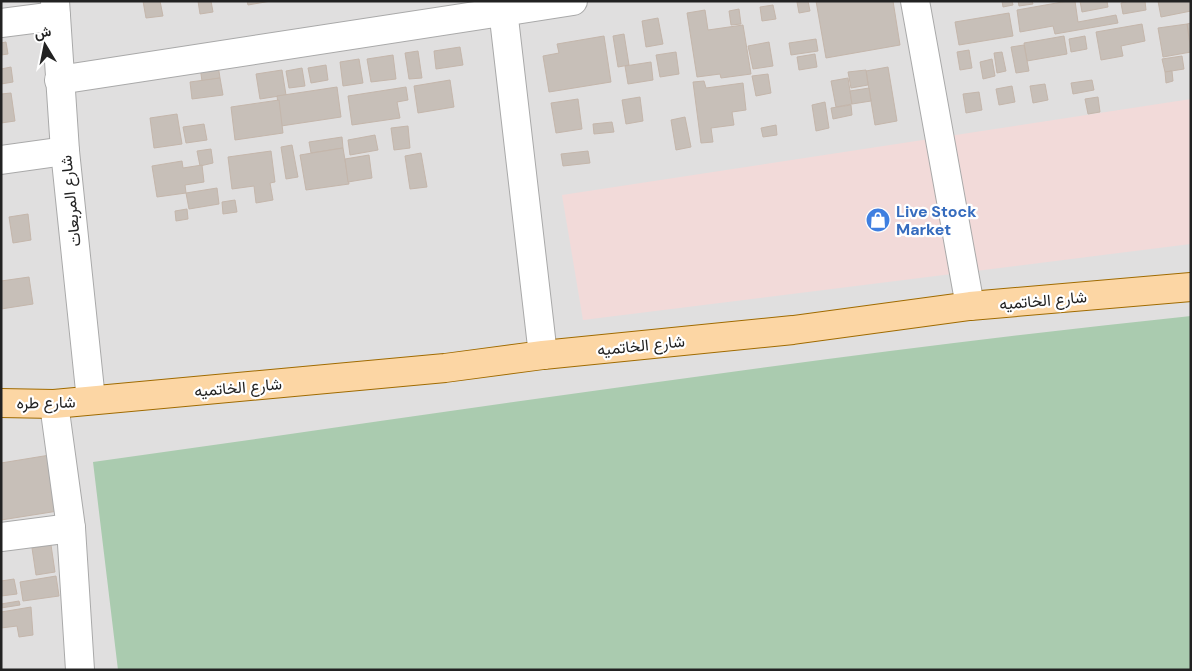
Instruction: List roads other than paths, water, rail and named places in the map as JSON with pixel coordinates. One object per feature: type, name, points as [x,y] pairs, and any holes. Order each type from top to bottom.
[{"type":"main road","name":"شارع الخاتميه","points":[[91,400],[445,368],[544,355],[793,330],[970,306],[1191,287]]},
{"type":"main road","name":"شارع طره","points":[[1,403],[54,404],[91,400]]},
{"type":"street","points":[[59,80],[502,6],[573,1]]},
{"type":"street","points":[[915,1],[970,306]]},
{"type":"street","points":[[502,6],[544,355]]},
{"type":"street","points":[[1,23],[55,8]]},
{"type":"street","name":"شارع المربعات","points":[[55,8],[65,151],[91,400]]},
{"type":"street","points":[[1,160],[65,151]]},
{"type":"street","points":[[54,404],[71,528],[80,670]]},
{"type":"street","points":[[1,537],[71,528]]},
{"type":"place","name":"Live Stock Market","points":[[878,220]]}]
